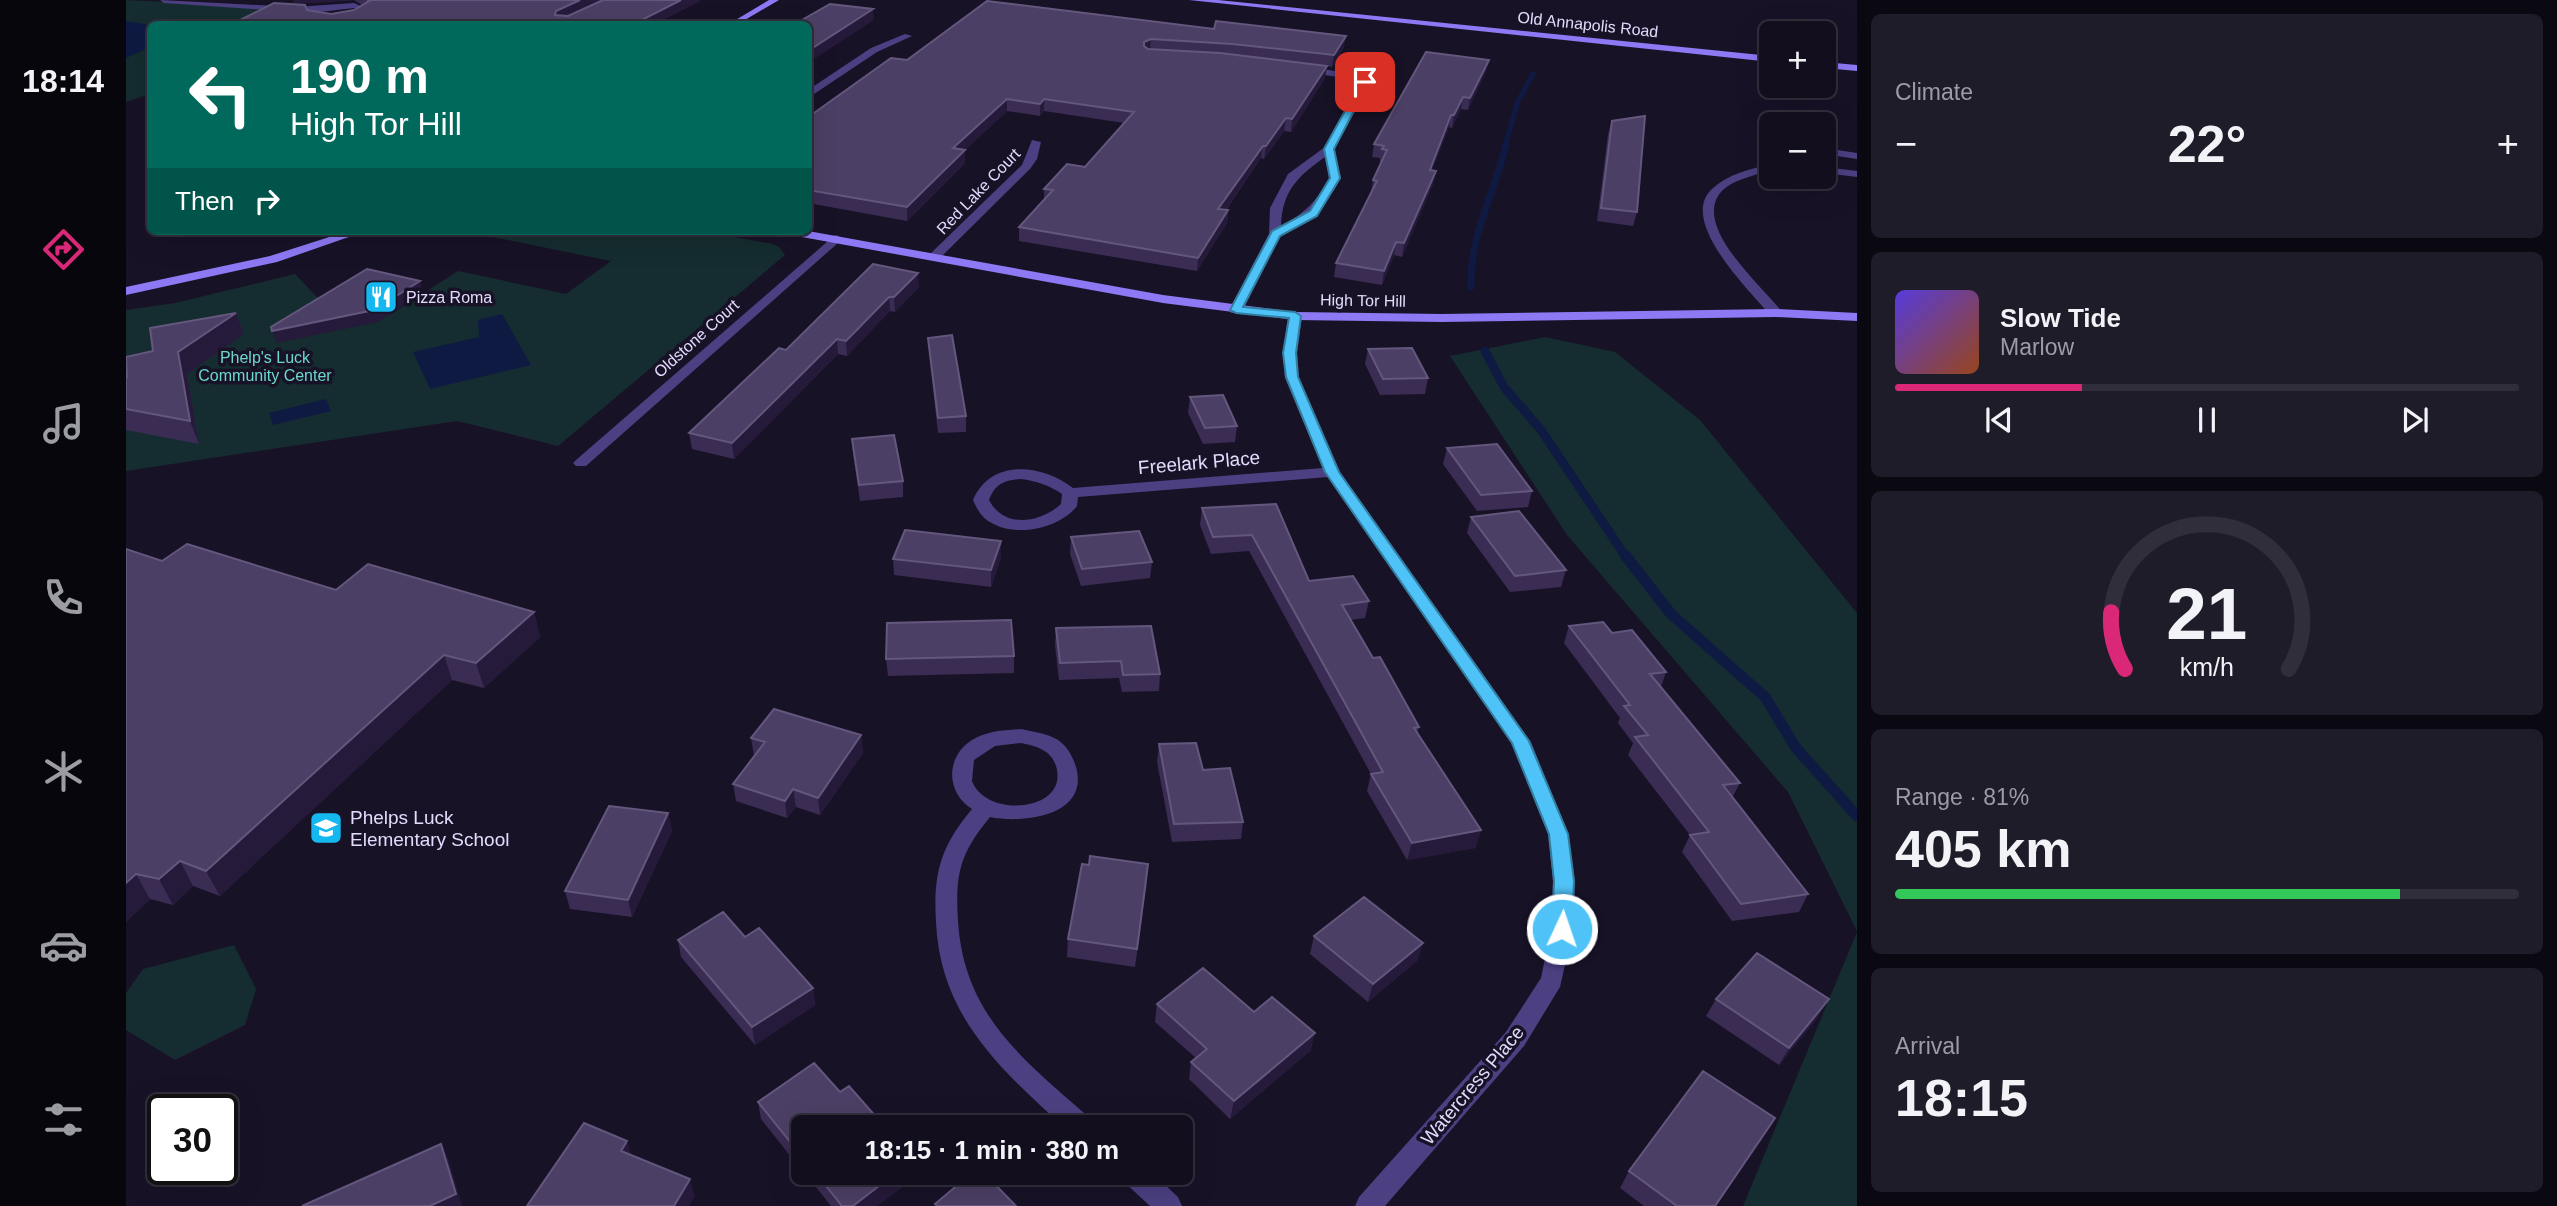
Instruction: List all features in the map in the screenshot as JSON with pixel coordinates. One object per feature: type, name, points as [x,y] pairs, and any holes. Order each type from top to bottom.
[{"type":"street","points":[[164,0],[316,10],[351,4],[359,5],[365,10],[353,16],[330,19],[314,16],[316,10]]},
{"type":"street","points":[[738,21],[775,0]]},
{"type":"street","name":"Old Annapolis Road","points":[[1193,0],[1759,58]]},
{"type":"street","points":[[812,92],[874,50],[908,36]]},
{"type":"street","points":[[1836,66],[1857,68]]},
{"type":"street","points":[[1236,310],[1275,234],[1276,208],[1294,174],[1329,149],[1365,82],[1348,75],[1297,68]]},
{"type":"street","name":"Red Lake Court","points":[[934,257],[1026,167],[1032,159],[1036,142]]},
{"type":"street","points":[[1275,234],[1313,213],[1329,191],[1335,178],[1329,149]]},
{"type":"street","points":[[1836,153],[1857,156]]},
{"type":"street","points":[[1759,171],[1731,179],[1716,189],[1708,199],[1707,224],[1776,313]]},
{"type":"street","points":[[1836,171],[1857,174]]},
{"type":"street","points":[[126,291],[273,259],[347,235]]},
{"type":"street","name":"High Tor Hill","points":[[812,235],[1085,286],[1236,310],[1295,316],[1443,318],[1776,313],[1857,317]]},
{"type":"street","name":"Oldstone Court","points":[[581,463],[835,239]]},
{"type":"street","name":"Watercress Place","points":[[1295,316],[1290,353],[1292,377],[1332,472],[1521,741],[1558,834],[1564,881],[1562,929],[1552,980],[1515,1039],[1368,1206]]},
{"type":"street","name":"Freelark Place","points":[[1069,494],[1332,472]]},
{"type":"street","points":[[1024,474],[1041,476],[1059,483],[1069,494],[1069,506],[1061,516],[1036,525],[1001,521],[990,515],[981,500],[982,492],[997,480],[1024,474]]},
{"type":"street","points":[[1021,736],[1047,743],[1060,753],[1069,770],[1067,788],[1052,805],[1035,812],[1013,815],[985,808],[967,794],[959,775],[965,757],[977,746],[997,737],[1021,736]]},
{"type":"street","points":[[985,808],[956,847],[946,885],[945,926],[951,972],[975,1019],[1007,1059],[1069,1115]]},
{"type":"street","points":[[1146,1185],[1169,1206]]},
{"type":"green space","points":[[126,0],[265,7],[240,21],[147,21],[147,95],[126,102]]},
{"type":"green space","name":"Phelp's Luck Community Center","points":[[483,235],[723,235],[773,244],[785,255],[558,446],[457,421],[126,471],[126,310],[175,303],[295,274],[318,298],[390,315],[458,271],[566,294],[611,261]]},
{"type":"green space","points":[[1545,337],[1615,352],[1700,420],[1857,613],[1857,931],[1788,792],[1567,535],[1450,356]]},
{"type":"green space","points":[[1857,932],[1857,1206],[1743,1206]]},
{"type":"green space","points":[[234,945],[256,989],[245,1025],[175,1060],[126,1030],[126,993],[143,969]]},
{"type":"water","points":[[126,21],[147,24],[147,48],[126,58]]},
{"type":"water","points":[[502,314],[531,365],[430,389],[413,352],[479,337],[478,320]]},
{"type":"water","points":[[326,399],[331,411],[273,425],[269,413]]},
{"type":"building","points":[[580,0],[556,11],[555,15],[568,16],[603,0],[681,0],[640,21],[238,21],[274,3],[305,5],[307,10],[331,14],[354,10],[369,1]]},
{"type":"building","points":[[987,1],[1214,29],[1216,21],[1346,36],[1334,55],[1232,44],[1151,39],[1144,42],[1148,49],[1220,53],[1327,66],[1292,119],[1286,118],[1218,209],[1228,210],[1198,258],[1019,227],[1053,190],[1044,189],[1067,164],[1085,167],[1134,112],[1044,99],[1040,104],[1007,99],[953,148],[965,150],[907,207],[812,191],[812,113],[891,58],[907,60]]},
{"type":"building","points":[[830,4],[873,9],[812,48],[812,21],[800,21]]},
{"type":"building","points":[[1426,52],[1489,60],[1470,98],[1463,97],[1454,115],[1451,115],[1430,170],[1436,171],[1404,243],[1396,242],[1384,271],[1336,263],[1377,181],[1373,180],[1387,150],[1382,149],[1384,146],[1374,144]]},
{"type":"building","points":[[1645,116],[1637,212],[1601,208],[1612,121]]},
{"type":"building","points":[[873,264],[918,273],[894,297],[889,297],[846,341],[837,339],[732,443],[689,433],[779,348],[786,350]]},
{"type":"building","points":[[367,269],[420,281],[374,310],[272,331],[271,327]]},
{"type":"building","points":[[236,313],[178,352],[190,421],[126,409],[126,357],[153,351],[150,328]]},
{"type":"building","points":[[952,335],[966,416],[938,418],[928,338]]},
{"type":"building","points":[[1412,348],[1428,378],[1383,379],[1368,349]]},
{"type":"building","points":[[1223,395],[1237,426],[1205,428],[1190,397]]},
{"type":"building","points":[[894,435],[903,481],[859,485],[852,439]]},
{"type":"building","points":[[1497,444],[1532,491],[1481,495],[1447,448]]},
{"type":"building","points":[[1276,504],[1309,581],[1353,576],[1369,601],[1342,605],[1373,658],[1380,657],[1419,727],[1414,728],[1481,830],[1412,843],[1371,774],[1383,772],[1252,535],[1213,537],[1202,508]]},
{"type":"building","points":[[1519,511],[1566,570],[1515,576],[1471,517]]},
{"type":"building","points":[[905,530],[1001,541],[991,570],[893,559]]},
{"type":"building","points":[[1139,531],[1152,562],[1082,569],[1071,537]]},
{"type":"building","points":[[187,544],[336,590],[368,564],[534,612],[476,663],[444,655],[206,871],[180,861],[159,879],[136,874],[126,883],[126,549],[162,561]]},
{"type":"building","points":[[1011,620],[1014,656],[886,659],[887,623]]},
{"type":"building","points":[[1603,622],[1612,633],[1632,630],[1666,672],[1650,674],[1740,783],[1723,785],[1808,894],[1741,904],[1690,835],[1709,832],[1635,737],[1648,735],[1624,706],[1630,705],[1569,626]]},
{"type":"building","points":[[1151,626],[1160,674],[1123,675],[1121,661],[1060,663],[1056,628]]},
{"type":"building","points":[[774,709],[861,735],[818,798],[793,789],[785,801],[733,784],[765,742],[751,738]]},
{"type":"building","points":[[1196,743],[1203,770],[1230,768],[1243,822],[1174,824],[1159,744]]},
{"type":"building","points":[[609,806],[668,813],[628,900],[565,891]]},
{"type":"building","points":[[1090,856],[1148,864],[1137,949],[1068,939],[1082,864],[1089,865]]},
{"type":"building","points":[[1364,897],[1423,943],[1373,984],[1314,936]]},
{"type":"building","points":[[723,912],[745,937],[759,928],[813,988],[752,1027],[678,940]]},
{"type":"building","points":[[1757,953],[1829,999],[1789,1048],[1716,999]]},
{"type":"building","points":[[1203,968],[1254,1012],[1272,997],[1315,1033],[1234,1101],[1191,1062],[1207,1049],[1157,1004]]},
{"type":"building","points":[[814,1063],[840,1092],[849,1086],[874,1115],[791,1115],[791,1143],[758,1102]]},
{"type":"building","points":[[1703,1071],[1775,1118],[1715,1206],[1677,1206],[1629,1171]]},
{"type":"building","points":[[584,1123],[627,1141],[621,1151],[690,1179],[674,1206],[527,1206]]},
{"type":"building","points":[[441,1144],[456,1194],[430,1206],[302,1206]]},
{"type":"building","points":[[825,1185],[880,1185],[853,1206],[842,1206]]},
{"type":"building","points":[[958,1185],[996,1185],[1016,1206],[937,1206],[935,1204]]},
{"type":"waterway","points":[[1505,146],[1518,101],[1533,74]]},
{"type":"waterway","points":[[1471,287],[1471,268],[1478,232],[1506,144]]},
{"type":"waterway","points":[[1485,351],[1504,387],[1541,430],[1626,557]]},
{"type":"waterway","points":[[1625,555],[1671,614],[1765,697],[1796,748],[1857,816]]},
{"type":"place","name":"Pizza Roma","points":[[381,297]]},
{"type":"place","name":"Phelps Luck Elementary School","points":[[326,828]]},
{"type":"route","points":[[1365,82],[1329,149],[1335,178],[1329,191],[1313,213],[1275,234],[1236,310],[1295,316],[1290,353],[1292,377],[1332,472],[1521,741],[1558,834],[1564,881],[1562,929]]}]
